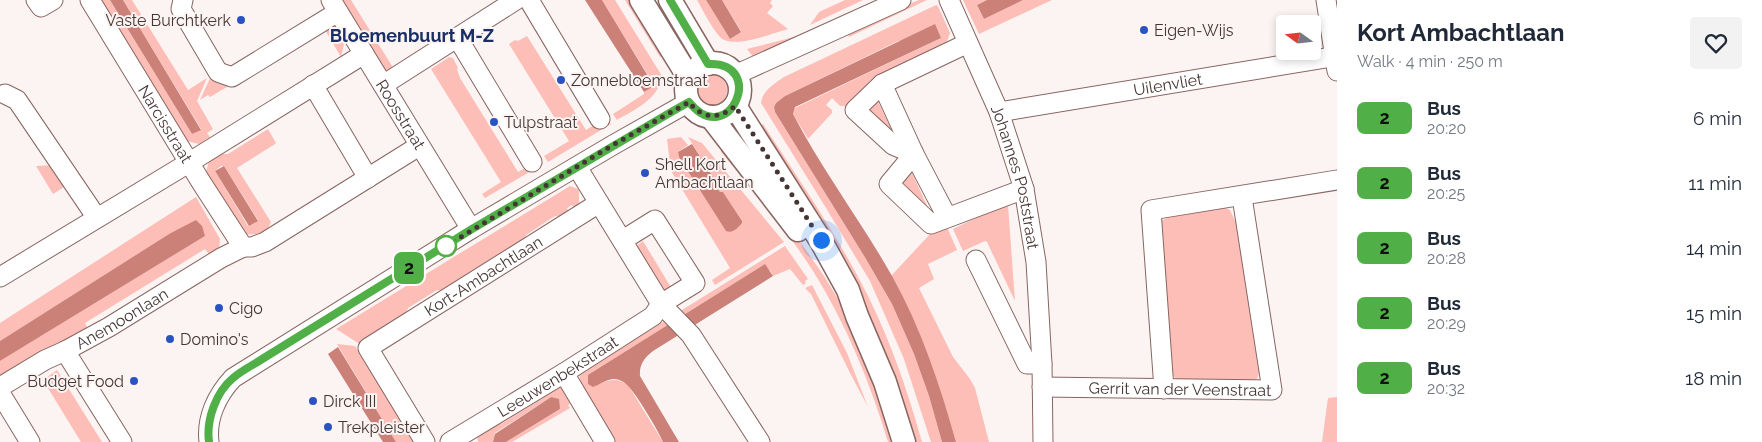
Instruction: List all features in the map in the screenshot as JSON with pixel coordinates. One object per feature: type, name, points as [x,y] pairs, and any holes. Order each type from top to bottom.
[{"type":"main road","points":[[641,0],[689,78]]},
{"type":"main road","points":[[670,0],[708,64]]},
{"type":"main road","points":[[716,63],[723,65],[735,75],[739,85],[739,96],[735,106],[720,116],[702,115],[695,110],[686,95],[686,86],[689,78],[700,66],[708,64],[716,63]]},
{"type":"main road","points":[[735,106],[821,240],[848,290],[856,316],[877,360],[904,442]]},
{"type":"main road","points":[[711,117],[790,218],[856,316]]},
{"type":"street","points":[[36,0],[41,7],[53,0]]},
{"type":"street","name":"Narcisstraat","points":[[90,0],[243,246]]},
{"type":"street","points":[[183,0],[181,9],[218,72],[232,77],[334,6]]},
{"type":"street","points":[[383,85],[458,37],[490,6],[516,0]]},
{"type":"street","points":[[529,0],[600,119]]},
{"type":"street","points":[[735,75],[901,0]]},
{"type":"street","name":"Johannes Poststraat","points":[[949,0],[998,112],[1024,189],[1036,262],[1042,364],[1042,442]]},
{"type":"street","points":[[1326,0],[1336,61]]},
{"type":"street","name":"Roosstraat","points":[[334,6],[472,229]]},
{"type":"street","points":[[458,37],[532,162]]},
{"type":"street","points":[[914,154],[893,145],[855,110],[882,84],[968,43]]},
{"type":"street","points":[[0,278],[364,54]]},
{"type":"street","name":"Uilenvliet","points":[[998,112],[1336,61]]},
{"type":"street","points":[[882,84],[914,154],[947,217]]},
{"type":"street","points":[[313,85],[368,178]]},
{"type":"street","points":[[5,94],[17,100],[97,218]]},
{"type":"street","points":[[209,442],[210,419],[217,400],[226,385],[233,378],[472,229],[689,102]]},
{"type":"street","name":"Anemoonlaan","points":[[0,387],[243,246],[252,247],[264,242],[419,146]]},
{"type":"street","points":[[914,154],[889,184],[931,224],[1024,189]]},
{"type":"street","points":[[577,167],[661,304],[691,335],[760,442]]},
{"type":"street","points":[[1164,388],[1151,210],[1242,197],[1337,180]]},
{"type":"street","name":"Gerrit van der Veenstraat","points":[[1042,387],[1272,390],[1242,197]]},
{"type":"street","name":"Kort-Ambachtlaan","points":[[425,442],[368,348],[599,203]]},
{"type":"street","name":"Leeuwenbekstraat","points":[[450,442],[470,436],[653,316],[661,304],[695,283],[655,220],[623,240]]},
{"type":"street","points":[[976,260],[1026,364],[1042,364]]},
{"type":"street","points":[[65,351],[122,442]]},
{"type":"street","points":[[564,373],[605,442]]},
{"type":"street","points":[[0,393],[30,442]]},
{"type":"shaded area","points":[[98,0],[110,0],[192,134],[201,129],[123,0],[132,0],[188,90],[207,78],[197,101],[213,129],[207,133],[210,137],[199,144],[187,141]]},
{"type":"shaded area","points":[[110,0],[123,0],[201,130],[192,134]]},
{"type":"shaded area","points":[[341,0],[351,0],[394,69],[383,71]]},
{"type":"shaded area","points":[[585,0],[602,0],[654,86],[644,92]]},
{"type":"shaded area","points":[[602,0],[615,0],[662,76],[656,91],[645,103],[617,120],[613,114],[644,94],[654,85]]},
{"type":"shaded area","points":[[625,0],[636,0],[669,52],[660,57]]},
{"type":"shaded area","points":[[697,0],[706,0],[730,39],[741,31],[722,0],[772,0],[770,3],[773,6],[767,13],[788,29],[743,41],[726,41],[714,29]]},
{"type":"shaded area","points":[[706,0],[722,0],[741,32],[730,39]]},
{"type":"shaded area","points":[[845,0],[863,0],[810,25],[819,12]]},
{"type":"shaded area","points":[[919,0],[927,0],[849,37],[848,34]]},
{"type":"shaded area","points":[[963,0],[987,0],[977,5],[984,19],[1023,0],[1052,0],[979,34]]},
{"type":"shaded area","points":[[987,0],[1023,0],[984,19],[977,5]]},
{"type":"shaded area","points":[[936,5],[950,33],[946,44],[870,81],[846,106],[840,106],[832,98],[826,105],[832,110],[832,113],[808,139],[793,114],[795,108],[941,38],[898,41],[785,96],[774,107],[775,112],[892,304],[914,354],[929,396],[942,442],[931,442],[904,359],[870,281],[761,103],[766,91],[784,77]]},
{"type":"shaded area","points":[[935,24],[941,38],[795,107],[793,114],[816,155],[892,276],[912,316],[929,357],[956,442],[942,442],[929,396],[914,354],[892,304],[775,112],[774,107],[785,96]]},
{"type":"shaded area","points":[[336,29],[344,44],[341,57],[325,30]]},
{"type":"shaded area","points":[[527,36],[586,130],[607,117],[611,124],[548,162],[544,156],[569,141],[509,44]]},
{"type":"shaded area","points":[[794,37],[791,43],[753,57],[747,49]]},
{"type":"shaded area","points":[[449,57],[453,58],[460,78],[518,172],[540,159],[543,164],[485,198],[482,194],[501,182],[431,69]]},
{"type":"shaded area","points":[[711,74],[723,78],[727,90],[723,102],[711,106],[699,102],[695,90],[699,78]]},
{"type":"shaded area","points":[[211,76],[232,84],[210,97],[208,95],[200,100]]},
{"type":"shaded area","points":[[875,95],[892,131],[887,133],[866,113]]},
{"type":"shaded area","points":[[763,124],[831,230],[868,296],[898,368],[922,442],[913,442],[754,130]]},
{"type":"shaded area","points":[[268,129],[276,143],[237,168],[271,222],[263,232],[242,234],[208,179],[210,178],[206,172],[209,161],[221,154],[228,154]],"holes":[[[224,166],[258,220],[248,226],[215,171]]]},
{"type":"shaded area","points":[[681,137],[688,145],[678,152],[679,157],[742,221],[723,192],[720,192],[717,183],[688,137],[702,143],[784,242],[715,285],[712,280],[730,268],[671,171],[667,139]]},
{"type":"shaded area","points":[[692,144],[717,183],[720,192],[723,192],[742,221],[737,229],[733,231],[726,231],[679,157],[678,152]]},
{"type":"shaded area","points":[[727,146],[790,227],[824,276],[849,317],[895,442],[888,442],[856,354],[825,291],[792,240],[721,152]]},
{"type":"shaded area","points":[[53,165],[67,185],[53,194],[36,166]]},
{"type":"shaded area","points":[[224,166],[258,221],[249,226],[215,171]]},
{"type":"shaded area","points":[[912,173],[930,212],[900,183],[903,177],[906,179]]},
{"type":"shaded area","points":[[570,186],[579,191],[579,206],[575,209],[572,205],[567,208],[569,212],[561,217],[555,216],[526,235],[525,240],[442,291],[437,290],[408,308],[406,314],[358,343],[336,329]]},
{"type":"shaded area","points":[[196,197],[220,239],[219,250],[211,257],[205,249],[85,323],[89,331],[0,379],[0,361],[205,236],[169,234],[0,341],[0,323]]},
{"type":"shaded area","points":[[1005,204],[1008,205],[1015,301],[987,242],[985,241],[963,251],[953,229]]},
{"type":"shaded area","points":[[1219,205],[1230,210],[1237,225],[1260,371],[1257,379],[1249,382],[1184,382],[1175,378],[1170,371],[1158,229],[1161,221],[1173,214]]},
{"type":"shaded area","points":[[196,220],[202,226],[205,236],[0,361],[0,341],[169,234]]},
{"type":"shaded area","points":[[947,227],[957,250],[928,264],[934,279],[919,288],[953,357],[975,388],[989,442],[956,442],[928,357],[911,316],[891,276],[932,232],[936,233]]},
{"type":"shaded area","points":[[643,241],[672,289],[664,292],[635,247]]},
{"type":"shaded area","points":[[785,246],[808,279],[805,281],[806,283],[803,285],[790,269],[773,276],[770,270],[593,387],[606,381],[615,380],[628,385],[663,442],[615,442],[579,384],[581,383],[579,374]]},
{"type":"shaded area","points":[[765,264],[773,276],[653,351],[647,356],[640,368],[640,376],[679,442],[663,442],[642,405],[624,382],[611,379],[593,387],[588,384],[588,375]]},
{"type":"shaded area","points":[[812,285],[847,353],[868,407],[811,294],[805,288]]},
{"type":"shaded area","points":[[337,344],[355,346],[415,442],[396,442]]},
{"type":"shaded area","points":[[338,347],[396,442],[383,442],[328,354]]},
{"type":"shaded area","points":[[57,370],[102,442],[81,442],[43,380]]},
{"type":"shaded area","points":[[559,387],[562,388],[571,403],[568,405],[570,408],[512,442],[506,442],[560,409],[551,397],[495,433],[493,442],[478,442],[477,436],[498,423],[501,424],[543,398],[543,395]]},
{"type":"shaded area","points":[[551,397],[559,399],[560,409],[506,442],[493,442],[495,434]]},
{"type":"shaded area","points":[[1337,397],[1337,442],[1322,442],[1328,398]]},
{"type":"bus line","name":"2","points":[[209,442],[208,430],[210,419],[220,394],[233,378],[259,361],[472,229],[689,102],[702,115],[711,117],[720,116],[735,106],[739,96],[739,85],[735,75],[723,65],[716,63],[708,64],[670,0]]},
{"type":"place","name":"Vaste Burchtkerk","points":[[241,20]]},
{"type":"place","name":"Eigen-Wijs","points":[[1144,30]]},
{"type":"place","name":"Zonnebloemstraat","points":[[561,80]]},
{"type":"place","name":"Tulpstraat","points":[[494,122]]},
{"type":"place","name":"Shell Kort Ambachtlaan","points":[[645,173]]},
{"type":"place","name":"Cigo","points":[[219,308]]},
{"type":"place","name":"Domino's","points":[[170,339]]},
{"type":"place","name":"Budget Food","points":[[134,381]]},
{"type":"place","name":"Dirck III","points":[[313,401]]},
{"type":"place","name":"Trekpleister","points":[[328,427]]},
{"type":"district","name":"Bloemenbuurt M-Z","points":[[412,36]]},
{"type":"route","points":[[446,246],[613,145],[689,102],[702,115],[711,117],[720,116],[735,106],[821,240]]}]
